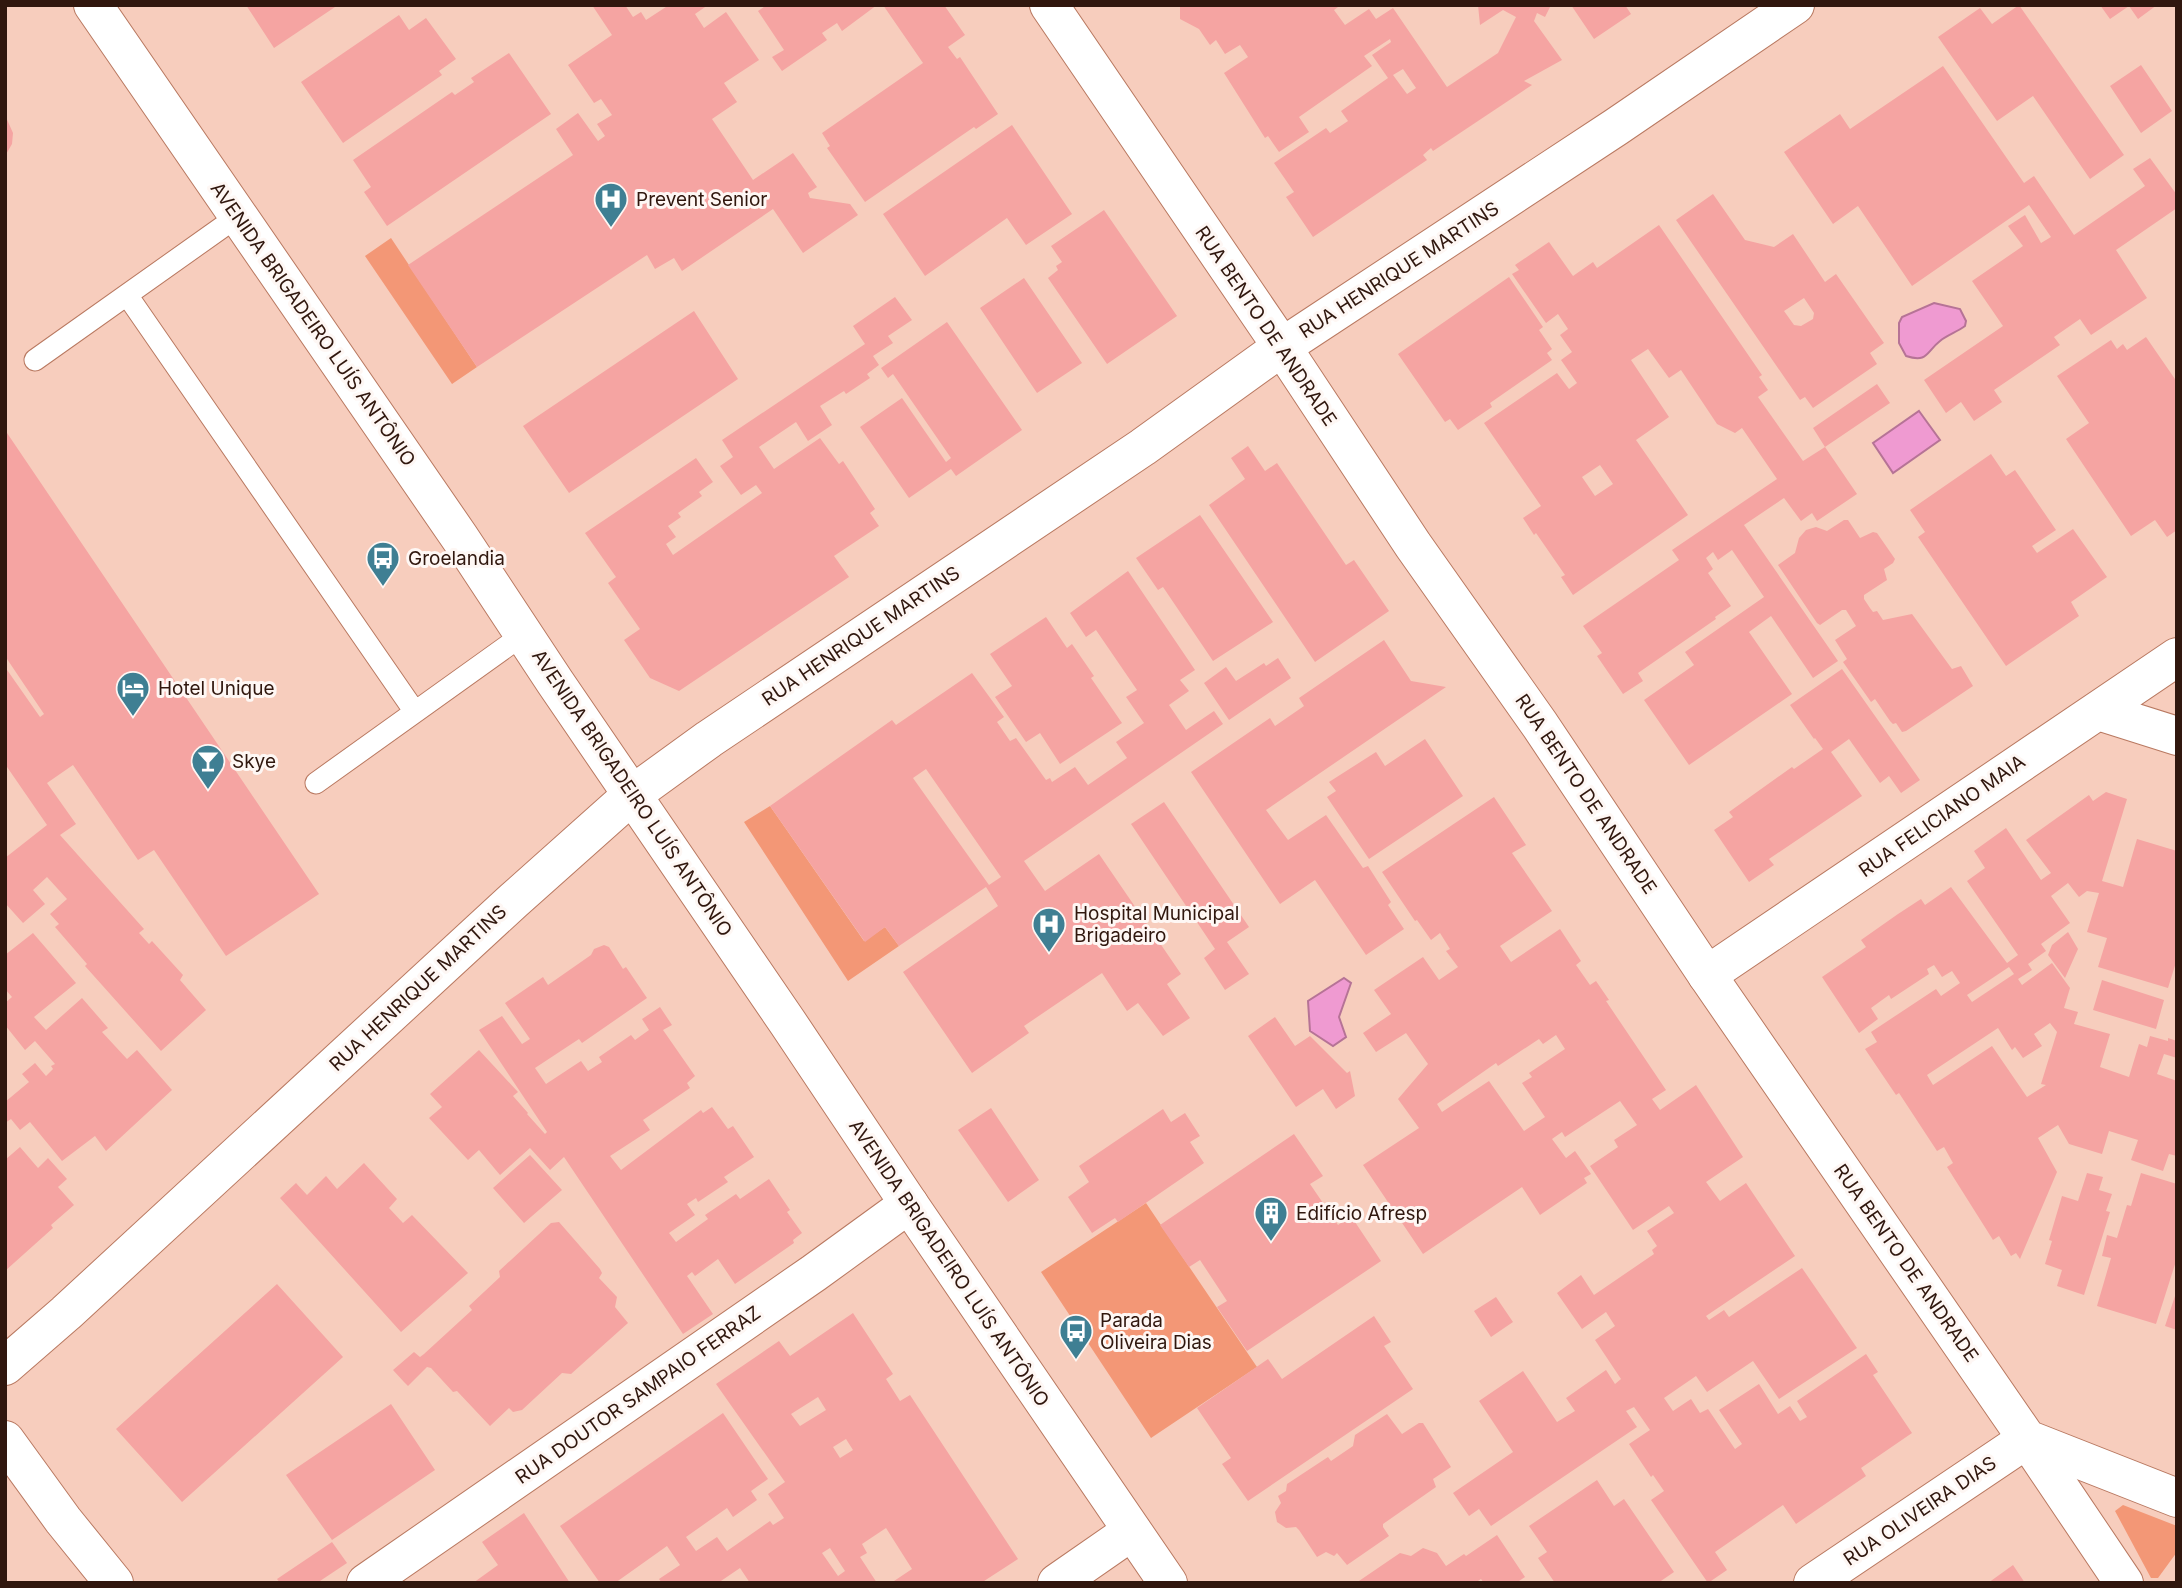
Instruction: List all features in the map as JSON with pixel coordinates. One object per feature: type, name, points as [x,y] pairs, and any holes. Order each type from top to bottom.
[{"type":"street","name":"AVENIDA BRIGADEIRO LUÍS ANTÔNIO","points":[[93,5],[305,311],[1168,1583]]},
{"type":"street","name":"RUA BENTO DE ANDRADE","points":[[1049,5],[1413,545],[1540,725],[1707,975],[2124,1583]]},
{"type":"street","name":"RUA HENRIQUE MARTINS","points":[[5,1366],[66,1313],[521,893],[633,794],[709,739],[1143,447],[1282,347],[1795,5]]},
{"type":"street","name":"RUA FELICIANO MAIA","points":[[1707,975],[2177,657]]},
{"type":"street","points":[[2098,711],[2177,736]]},
{"type":"street","name":"RUA DOUTOR SAMPAIO FERRAZ","points":[[366,1583],[814,1273],[909,1204]]},
{"type":"street","points":[[2027,1439],[2177,1498]]},
{"type":"street","name":"RUA OLIVEIRA DIAS","points":[[1813,1583],[2027,1439]]},
{"type":"street","points":[[5,1440],[63,1520],[114,1583]]},
{"type":"street","points":[[1057,1583],[1132,1531]]},
{"type":"lane","points":[[35,360],[238,216]]},
{"type":"lane","points":[[127,295],[415,712]]},
{"type":"lane","points":[[316,783],[524,634]]},
{"type":"shaded area","points":[[391,238],[477,367],[452,384],[365,256]]},
{"type":"shaded area","points":[[1934,303],[1960,309],[1966,321],[1965,326],[1943,339],[1923,357],[1906,356],[1899,343],[1899,323],[1902,317]]},
{"type":"shaded area","points":[[1919,411],[1940,440],[1893,473],[1873,443]]},
{"type":"shaded area","points":[[770,806],[864,941],[885,927],[899,946],[848,981],[744,822]]},
{"type":"shaded area","points":[[1344,978],[1351,983],[1339,1017],[1346,1037],[1333,1046],[1310,1031],[1308,1001]]},
{"type":"shaded area","points":[[1146,1203],[1257,1367],[1151,1438],[1041,1272]]},
{"type":"shaded area","points":[[2123,1505],[2177,1526],[2177,1552],[2158,1578],[2151,1578],[2115,1511]]},
{"type":"building","points":[[246,5],[338,5],[274,48]]},
{"type":"building","points":[[592,5],[625,5],[633,17],[641,12],[646,20],[669,5],[708,5],[695,14],[704,28],[726,12],[759,60],[724,83],[737,102],[712,119],[753,180],[793,153],[817,187],[808,193],[810,198],[850,204],[858,215],[803,253],[773,209],[682,271],[674,258],[655,269],[647,255],[477,367],[408,265],[573,155],[556,129],[578,113],[598,141],[605,136],[597,124],[612,115],[601,99],[594,103],[568,65],[612,35]]},
{"type":"building","points":[[767,5],[877,5],[842,31],[837,23],[822,33],[827,40],[782,71],[772,57],[784,50],[758,11]]},
{"type":"building","points":[[883,5],[944,5],[965,35],[948,47],[957,59],[960,57],[998,114],[976,129],[974,127],[865,202],[827,148],[830,146],[822,133],[923,63]]},
{"type":"building","points":[[1180,5],[1337,5],[1334,10],[1345,25],[1369,9],[1376,19],[1393,8],[1447,87],[1498,53],[1516,17],[1503,10],[1480,25],[1478,5],[1551,5],[1545,17],[1537,13],[1534,21],[1562,60],[1524,81],[1532,85],[1433,151],[1431,148],[1423,155],[1427,160],[1313,237],[1286,197],[1294,192],[1274,163],[1326,128],[1330,133],[1348,121],[1341,111],[1388,78],[1372,55],[1391,42],[1390,39],[1364,56],[1372,66],[1299,117],[1309,132],[1279,152],[1268,136],[1265,138],[1224,73],[1248,57],[1240,45],[1225,54],[1216,40],[1210,45],[1199,29],[1180,19]],"holes":[[[1403,69],[1416,88],[1407,94],[1393,75]]]},
{"type":"building","points":[[1571,5],[1625,5],[1631,14],[1594,39]]},
{"type":"building","points":[[2019,5],[2124,155],[2090,179],[2033,96],[1997,121],[1938,37],[1980,8],[1992,24]]},
{"type":"building","points":[[2100,5],[2157,5],[2138,19],[2129,6],[2110,19]]},
{"type":"building","points":[[399,15],[409,30],[426,18],[456,59],[439,71],[442,75],[343,143],[301,82]]},
{"type":"building","points":[[509,53],[551,114],[387,226],[364,192],[371,187],[353,160],[452,92],[455,95],[474,82],[471,78]]},
{"type":"building","points":[[2141,65],[2172,111],[2141,133],[2110,86]]},
{"type":"building","points":[[1943,66],[2024,183],[2034,176],[2074,235],[2145,186],[2133,169],[2150,158],[2177,195],[2177,208],[2116,250],[2147,298],[2091,335],[2080,319],[2054,337],[2060,345],[1994,390],[2002,402],[1974,421],[1961,402],[1946,413],[1924,380],[2003,326],[1972,281],[2023,246],[2008,226],[2025,215],[2041,243],[2051,237],[2029,205],[1912,286],[1858,206],[1833,224],[1784,152],[1840,114],[1850,129]]},
{"type":"building","points":[[5,115],[13,133],[12,144],[5,156]]},
{"type":"building","points":[[1012,125],[1072,214],[1026,245],[1007,218],[925,276],[883,214]]},
{"type":"building","points":[[1713,194],[1745,240],[1774,247],[1793,234],[1825,282],[1836,274],[1884,343],[1870,353],[1877,364],[1813,408],[1805,397],[1800,400],[1676,220]],"holes":[[[1804,298],[1814,313],[1813,319],[1801,326],[1794,325],[1784,311]]]},
{"type":"building","points":[[1104,210],[1177,316],[1107,364],[1048,278],[1058,270],[1056,266],[1062,262],[1051,246]]},
{"type":"building","points":[[1659,225],[1762,375],[1759,377],[1768,390],[1758,397],[1803,461],[1825,447],[1857,494],[1817,521],[1812,513],[1801,521],[1784,498],[1744,525],[1838,661],[1813,678],[1771,616],[1749,632],[1792,694],[1689,765],[1644,700],[1694,665],[1685,652],[1764,597],[1732,550],[1718,560],[1713,552],[1706,558],[1713,569],[1708,573],[1731,606],[1638,673],[1643,681],[1623,694],[1597,656],[1602,653],[1583,626],[1679,560],[1672,550],[1777,479],[1742,428],[1735,433],[1717,424],[1681,370],[1669,378],[1648,349],[1631,360],[1669,417],[1636,440],[1688,515],[1573,595],[1561,577],[1565,575],[1523,518],[1541,506],[1484,423],[1557,373],[1569,389],[1577,383],[1561,360],[1572,352],[1560,335],[1568,329],[1558,314],[1546,323],[1512,274],[1519,270],[1515,265],[1549,242],[1573,276],[1593,262],[1597,268]],"holes":[[[1600,465],[1613,484],[1595,496],[1582,477]]]},
{"type":"building","points":[[1509,277],[1543,327],[1539,330],[1552,349],[1547,353],[1552,360],[1490,403],[1492,407],[1458,430],[1450,419],[1445,422],[1398,354]]},
{"type":"building","points":[[1024,278],[1082,363],[1037,393],[980,308]]},
{"type":"building","points":[[895,297],[912,320],[888,336],[893,343],[873,356],[879,365],[867,374],[870,378],[846,394],[844,391],[820,406],[832,425],[808,441],[796,422],[759,447],[774,469],[820,438],[839,464],[843,461],[875,509],[870,513],[879,526],[834,556],[849,577],[679,691],[650,678],[624,640],[640,629],[608,583],[616,577],[585,533],[696,458],[713,482],[699,492],[702,496],[678,513],[681,517],[668,526],[676,537],[666,544],[673,555],[762,493],[756,485],[741,495],[720,466],[733,457],[722,440],[865,344],[853,326]]},
{"type":"building","points":[[694,311],[738,379],[569,493],[523,426]]},
{"type":"building","points":[[947,322],[1022,430],[956,476],[951,469],[909,498],[860,427],[902,398],[946,462],[951,458],[893,374],[888,378],[881,368]]},
{"type":"building","points":[[2146,337],[2177,382],[2177,530],[2167,537],[2155,520],[2131,536],[2066,439],[2089,423],[2057,376],[2111,340],[2117,349],[2123,344],[2127,350]]},
{"type":"building","points":[[1877,384],[1890,403],[1825,447],[1813,428]]},
{"type":"building","name":"Hotel Unique","points":[[5,430],[319,894],[226,956],[154,850],[138,860],[73,765],[47,783],[76,824],[60,835],[144,929],[139,933],[149,944],[152,941],[183,975],[180,980],[206,1010],[161,1051],[85,966],[87,964],[55,927],[59,924],[50,914],[67,899],[47,877],[33,890],[45,904],[23,923],[5,903],[5,858],[47,825],[5,764],[5,667],[40,717],[44,714],[5,656]]},
{"type":"building","points":[[1248,446],[1265,471],[1277,463],[1346,565],[1354,560],[1389,611],[1315,662],[1209,505],[1245,479],[1231,458]]},
{"type":"building","points":[[1991,454],[2006,476],[2015,470],[2056,530],[2032,546],[2037,553],[2073,529],[2107,577],[2071,602],[2079,616],[2006,666],[1918,537],[1925,532],[1910,510]]},
{"type":"building","points":[[1200,515],[1273,622],[1213,661],[1163,587],[1158,590],[1136,558]]},
{"type":"building","points":[[1848,520],[1860,538],[1877,533],[1895,559],[1884,569],[1887,580],[1864,595],[1873,612],[1877,611],[1883,620],[1912,614],[1952,669],[1961,666],[1973,686],[1906,731],[1902,732],[1896,723],[1890,721],[1875,699],[1871,702],[1843,662],[1847,659],[1835,640],[1856,626],[1846,610],[1820,625],[1778,565],[1795,553],[1799,538],[1806,530],[1816,527],[1827,531]]},
{"type":"building","points":[[1128,571],[1195,670],[1180,680],[1189,691],[1169,705],[1186,730],[1214,711],[1223,724],[1024,861],[1045,891],[1099,854],[1181,974],[1167,984],[1190,1018],[1163,1036],[1138,1003],[1127,1011],[1102,973],[1024,1026],[1029,1033],[972,1073],[903,972],[998,906],[986,887],[899,946],[885,927],[865,942],[770,806],[892,720],[896,725],[972,673],[1004,717],[997,722],[1010,741],[1016,738],[1046,780],[1050,778],[1052,782],[1075,767],[1088,785],[1127,758],[1116,742],[1144,723],[1126,697],[1137,690],[1096,630],[1086,637],[1070,613]],"holes":[[[926,769],[1001,877],[989,885],[913,778]]]},
{"type":"building","points":[[1046,617],[1067,648],[1072,644],[1094,676],[1091,678],[1122,723],[1060,764],[1040,733],[1026,742],[995,697],[1012,686],[990,654]]},
{"type":"building","points":[[1384,640],[1411,681],[1446,687],[1266,810],[1288,840],[1326,815],[1363,868],[1368,866],[1391,902],[1388,905],[1404,929],[1366,955],[1315,880],[1280,904],[1191,772],[1270,718],[1275,726],[1304,706],[1299,698]]},
{"type":"building","points":[[1278,658],[1291,678],[1229,720],[1204,683],[1226,667],[1236,681],[1264,663],[1266,666]]},
{"type":"building","points":[[1842,669],[1920,780],[1901,793],[1889,776],[1880,783],[1849,739],[1831,752],[1862,796],[1769,859],[1774,865],[1749,882],[1714,830],[1733,817],[1729,812],[1792,767],[1794,769],[1823,749],[1790,705]]},
{"type":"building","points":[[1425,739],[1463,796],[1369,859],[1327,797],[1336,791],[1329,782],[1376,752],[1385,766]]},
{"type":"building","points":[[2106,792],[2127,799],[2102,881],[2123,887],[2137,839],[2177,851],[2177,959],[2168,988],[2098,967],[2107,938],[2087,932],[2099,893],[2087,891],[2079,897],[2068,883],[2051,896],[2070,923],[2041,944],[2046,951],[2028,964],[2032,970],[2018,979],[2022,985],[2052,963],[2070,988],[2064,1008],[2078,1012],[2074,1024],[2110,1034],[2100,1067],[2129,1077],[2139,1044],[2147,1047],[2150,1036],[2177,1041],[2177,1058],[2164,1054],[2157,1074],[2177,1081],[2177,1156],[2169,1154],[2163,1171],[2131,1160],[2138,1140],[2109,1131],[2102,1154],[2069,1144],[2058,1125],[2038,1138],[2057,1172],[2020,1259],[2016,1253],[2011,1256],[1999,1236],[1993,1240],[1947,1167],[1953,1163],[1944,1147],[1937,1151],[1899,1093],[1896,1095],[1865,1049],[1877,1042],[1871,1032],[1936,989],[1941,996],[1960,983],[1952,971],[1942,977],[1934,965],[1927,969],[1929,974],[1891,999],[1889,995],[1871,1008],[1878,1019],[1859,1033],[1822,977],[1866,947],[1861,940],[1898,914],[1921,899],[1925,905],[1951,887],[2007,963],[2018,955],[1967,881],[1985,868],[1974,851],[2006,828],[2041,880],[2051,873],[2026,840],[2089,795],[2093,801]],"holes":[[[2009,967],[2014,974],[1972,1002],[1967,995]],[[2050,1023],[2057,1032],[2041,1084],[2046,1085],[2027,1097],[1992,1046],[1933,1085],[1927,1075],[1998,1028],[2012,1050],[2015,1047],[2023,1058],[2042,1046],[2034,1034]]]},
{"type":"building","points":[[1494,797],[1526,845],[1512,853],[1552,911],[1500,946],[1511,962],[1560,929],[1581,961],[1576,965],[1590,985],[1596,981],[1609,1000],[1606,1001],[1666,1090],[1652,1099],[1660,1110],[1696,1085],[1743,1157],[1706,1182],[1720,1201],[1746,1183],[1795,1256],[1706,1316],[1709,1320],[1724,1310],[1729,1317],[1802,1268],[1857,1348],[1779,1399],[1753,1361],[1707,1392],[1696,1376],[1664,1398],[1673,1411],[1691,1399],[1700,1413],[1708,1409],[1735,1449],[1742,1444],[1719,1410],[1759,1384],[1778,1414],[1790,1406],[1800,1421],[1807,1417],[1797,1401],[1866,1354],[1878,1372],[1873,1375],[1912,1433],[1861,1468],[1866,1476],[1796,1524],[1783,1505],[1715,1552],[1727,1570],[1708,1583],[1651,1500],[1664,1491],[1629,1444],[1650,1430],[1634,1407],[1626,1411],[1637,1427],[1491,1526],[1479,1509],[1469,1516],[1453,1493],[1513,1452],[1479,1401],[1523,1371],[1557,1422],[1575,1411],[1566,1398],[1606,1370],[1615,1384],[1621,1379],[1595,1340],[1615,1326],[1606,1312],[1582,1329],[1557,1293],[1581,1275],[1594,1295],[1654,1254],[1652,1250],[1657,1246],[1647,1231],[1674,1213],[1669,1206],[1633,1230],[1590,1166],[1618,1147],[1614,1140],[1637,1125],[1620,1101],[1565,1137],[1562,1132],[1552,1139],[1566,1158],[1575,1151],[1591,1174],[1584,1178],[1587,1183],[1540,1215],[1522,1187],[1423,1254],[1363,1165],[1419,1128],[1398,1099],[1428,1064],[1406,1033],[1376,1052],[1363,1033],[1391,1014],[1374,990],[1423,957],[1439,980],[1458,967],[1446,951],[1450,949],[1440,933],[1431,940],[1382,872]],"holes":[[[1556,1035],[1565,1049],[1529,1073],[1532,1077],[1522,1083],[1545,1117],[1524,1131],[1489,1081],[1442,1112],[1437,1104],[1496,1063],[1498,1066],[1539,1039],[1543,1044]]]},
{"type":"building","points":[[1164,802],[1249,927],[1227,942],[1249,974],[1225,990],[1204,958],[1215,949],[1131,824]]},
{"type":"building","points":[[2068,932],[2078,949],[2065,978],[2048,955],[2052,945]]},
{"type":"building","points":[[33,933],[76,983],[34,1017],[46,1030],[82,998],[108,1028],[102,1032],[127,1059],[137,1050],[172,1090],[106,1151],[95,1136],[62,1161],[30,1122],[20,1130],[11,1119],[5,1123],[5,1102],[29,1082],[22,1074],[35,1063],[46,1076],[55,1064],[35,1041],[25,1050],[5,1025],[5,1003],[12,997],[5,989],[5,955]]},
{"type":"building","points":[[604,945],[609,947],[623,969],[626,967],[647,998],[582,1043],[579,1039],[535,1068],[546,1084],[581,1061],[588,1071],[602,1062],[599,1057],[631,1035],[635,1040],[649,1030],[642,1019],[660,1007],[672,1025],[663,1030],[695,1076],[687,1083],[690,1088],[643,1120],[650,1130],[610,1156],[621,1170],[701,1110],[703,1113],[712,1107],[728,1129],[733,1126],[754,1157],[724,1177],[728,1182],[698,1202],[696,1198],[687,1204],[695,1215],[669,1233],[676,1242],[708,1219],[705,1215],[736,1194],[740,1199],[769,1179],[802,1233],[793,1240],[794,1243],[735,1284],[718,1259],[695,1276],[692,1272],[687,1276],[713,1314],[683,1334],[564,1157],[550,1170],[530,1148],[500,1175],[479,1150],[468,1160],[429,1118],[442,1107],[430,1094],[479,1050],[518,1092],[513,1096],[545,1134],[547,1132],[479,1030],[502,1016],[522,1044],[530,1039],[505,1003],[543,977],[548,985],[591,955],[594,949]]},
{"type":"building","points":[[2102,980],[2164,1000],[2156,1029],[2093,1010]]},
{"type":"building","points":[[1275,1017],[1295,1046],[1310,1036],[1347,1073],[1350,1071],[1355,1096],[1336,1109],[1323,1089],[1296,1107],[1248,1036]]},
{"type":"building","points":[[991,1108],[1039,1180],[1008,1202],[958,1130]]},
{"type":"building","points":[[1163,1109],[1171,1122],[1185,1113],[1200,1136],[1190,1142],[1204,1163],[1118,1222],[1115,1218],[1092,1233],[1068,1197],[1089,1182],[1079,1166]]},
{"type":"building","name":"Edifício Afresp","points":[[1294,1134],[1323,1176],[1310,1184],[1338,1225],[1351,1216],[1381,1261],[1247,1351],[1217,1307],[1227,1301],[1200,1260],[1189,1267],[1160,1225]]},
{"type":"building","points":[[20,1147],[38,1168],[48,1158],[67,1179],[58,1187],[74,1205],[51,1225],[53,1228],[5,1271],[5,1160]]},
{"type":"building","points":[[530,1155],[562,1190],[524,1223],[493,1188]]},
{"type":"building","points":[[364,1163],[397,1199],[389,1208],[403,1223],[412,1215],[468,1273],[401,1332],[280,1198],[296,1183],[307,1195],[326,1176],[337,1189]]},
{"type":"building","points":[[2087,1173],[2103,1177],[2099,1190],[2112,1194],[2106,1211],[2110,1212],[2084,1295],[2057,1286],[2062,1270],[2045,1264],[2062,1196],[2078,1201]]},
{"type":"building","points":[[2141,1173],[2177,1184],[2177,1258],[2156,1324],[2097,1306],[2111,1258],[2102,1256],[2107,1235],[2117,1238]]},
{"type":"building","points":[[559,1222],[600,1269],[602,1273],[599,1278],[617,1297],[615,1307],[628,1323],[571,1374],[562,1373],[522,1410],[513,1412],[509,1408],[490,1426],[431,1368],[427,1367],[408,1386],[393,1370],[414,1352],[420,1357],[424,1354],[472,1310],[469,1306],[500,1277],[499,1271],[551,1223]]},
{"type":"building","points":[[277,1284],[343,1357],[182,1502],[116,1429]]},
{"type":"building","points":[[2177,1293],[2177,1330],[2165,1326]]},
{"type":"building","points":[[1496,1297],[1513,1322],[1491,1337],[1474,1311]]},
{"type":"building","points":[[853,1313],[893,1374],[886,1379],[900,1401],[910,1395],[1018,1559],[981,1583],[891,1583],[912,1569],[886,1528],[862,1544],[867,1553],[860,1557],[877,1583],[750,1583],[740,1568],[718,1583],[662,1583],[659,1579],[680,1565],[667,1546],[615,1583],[600,1583],[560,1526],[723,1413],[768,1479],[751,1491],[757,1500],[733,1517],[727,1508],[686,1537],[696,1551],[717,1537],[727,1551],[770,1521],[773,1525],[784,1518],[768,1494],[785,1482],[716,1384],[779,1341],[790,1356]],"holes":[[[818,1397],[826,1410],[800,1426],[791,1414]],[[846,1439],[853,1450],[840,1458],[833,1447]],[[830,1548],[845,1571],[838,1576],[822,1553]]]},
{"type":"building","points":[[1374,1316],[1391,1342],[1384,1346],[1413,1389],[1248,1501],[1222,1464],[1231,1458],[1197,1408],[1268,1359],[1282,1379]]},
{"type":"building","points":[[391,1404],[435,1470],[332,1540],[286,1475]]},
{"type":"building","points":[[1387,1414],[1402,1434],[1423,1423],[1451,1467],[1433,1479],[1436,1487],[1383,1524],[1389,1536],[1347,1565],[1337,1553],[1334,1556],[1326,1552],[1317,1557],[1296,1527],[1286,1528],[1277,1522],[1275,1512],[1281,1503],[1278,1496],[1286,1491],[1287,1484],[1328,1457],[1331,1461],[1353,1446],[1355,1435]]},
{"type":"building","points":[[1597,1480],[1614,1506],[1624,1499],[1674,1572],[1658,1583],[1555,1583],[1538,1558],[1547,1552],[1529,1526]]},
{"type":"building","points":[[524,1513],[570,1583],[473,1583],[498,1565],[482,1542]]},
{"type":"building","points":[[1497,1535],[1525,1577],[1516,1583],[1484,1583],[1481,1579],[1475,1583],[1356,1583],[1400,1553],[1411,1556],[1423,1548],[1437,1553],[1446,1566]]},
{"type":"building","points":[[332,1542],[347,1563],[317,1583],[280,1583],[277,1579]]},
{"type":"building","points":[[2013,1565],[2025,1583],[1988,1583]]},
{"type":"place","name":"Prevent Senior","points":[[611,229]]},
{"type":"place","name":"Groelandia","points":[[383,588]]},
{"type":"place","name":"Hotel Unique","points":[[133,718]]},
{"type":"place","name":"Skye","points":[[208,791]]},
{"type":"place","name":"Hospital Municipal Brigadeiro","points":[[1049,954]]},
{"type":"place","name":"Edifício Afresp","points":[[1271,1243]]},
{"type":"place","name":"Parada Oliveira Dias","points":[[1076,1361]]}]
